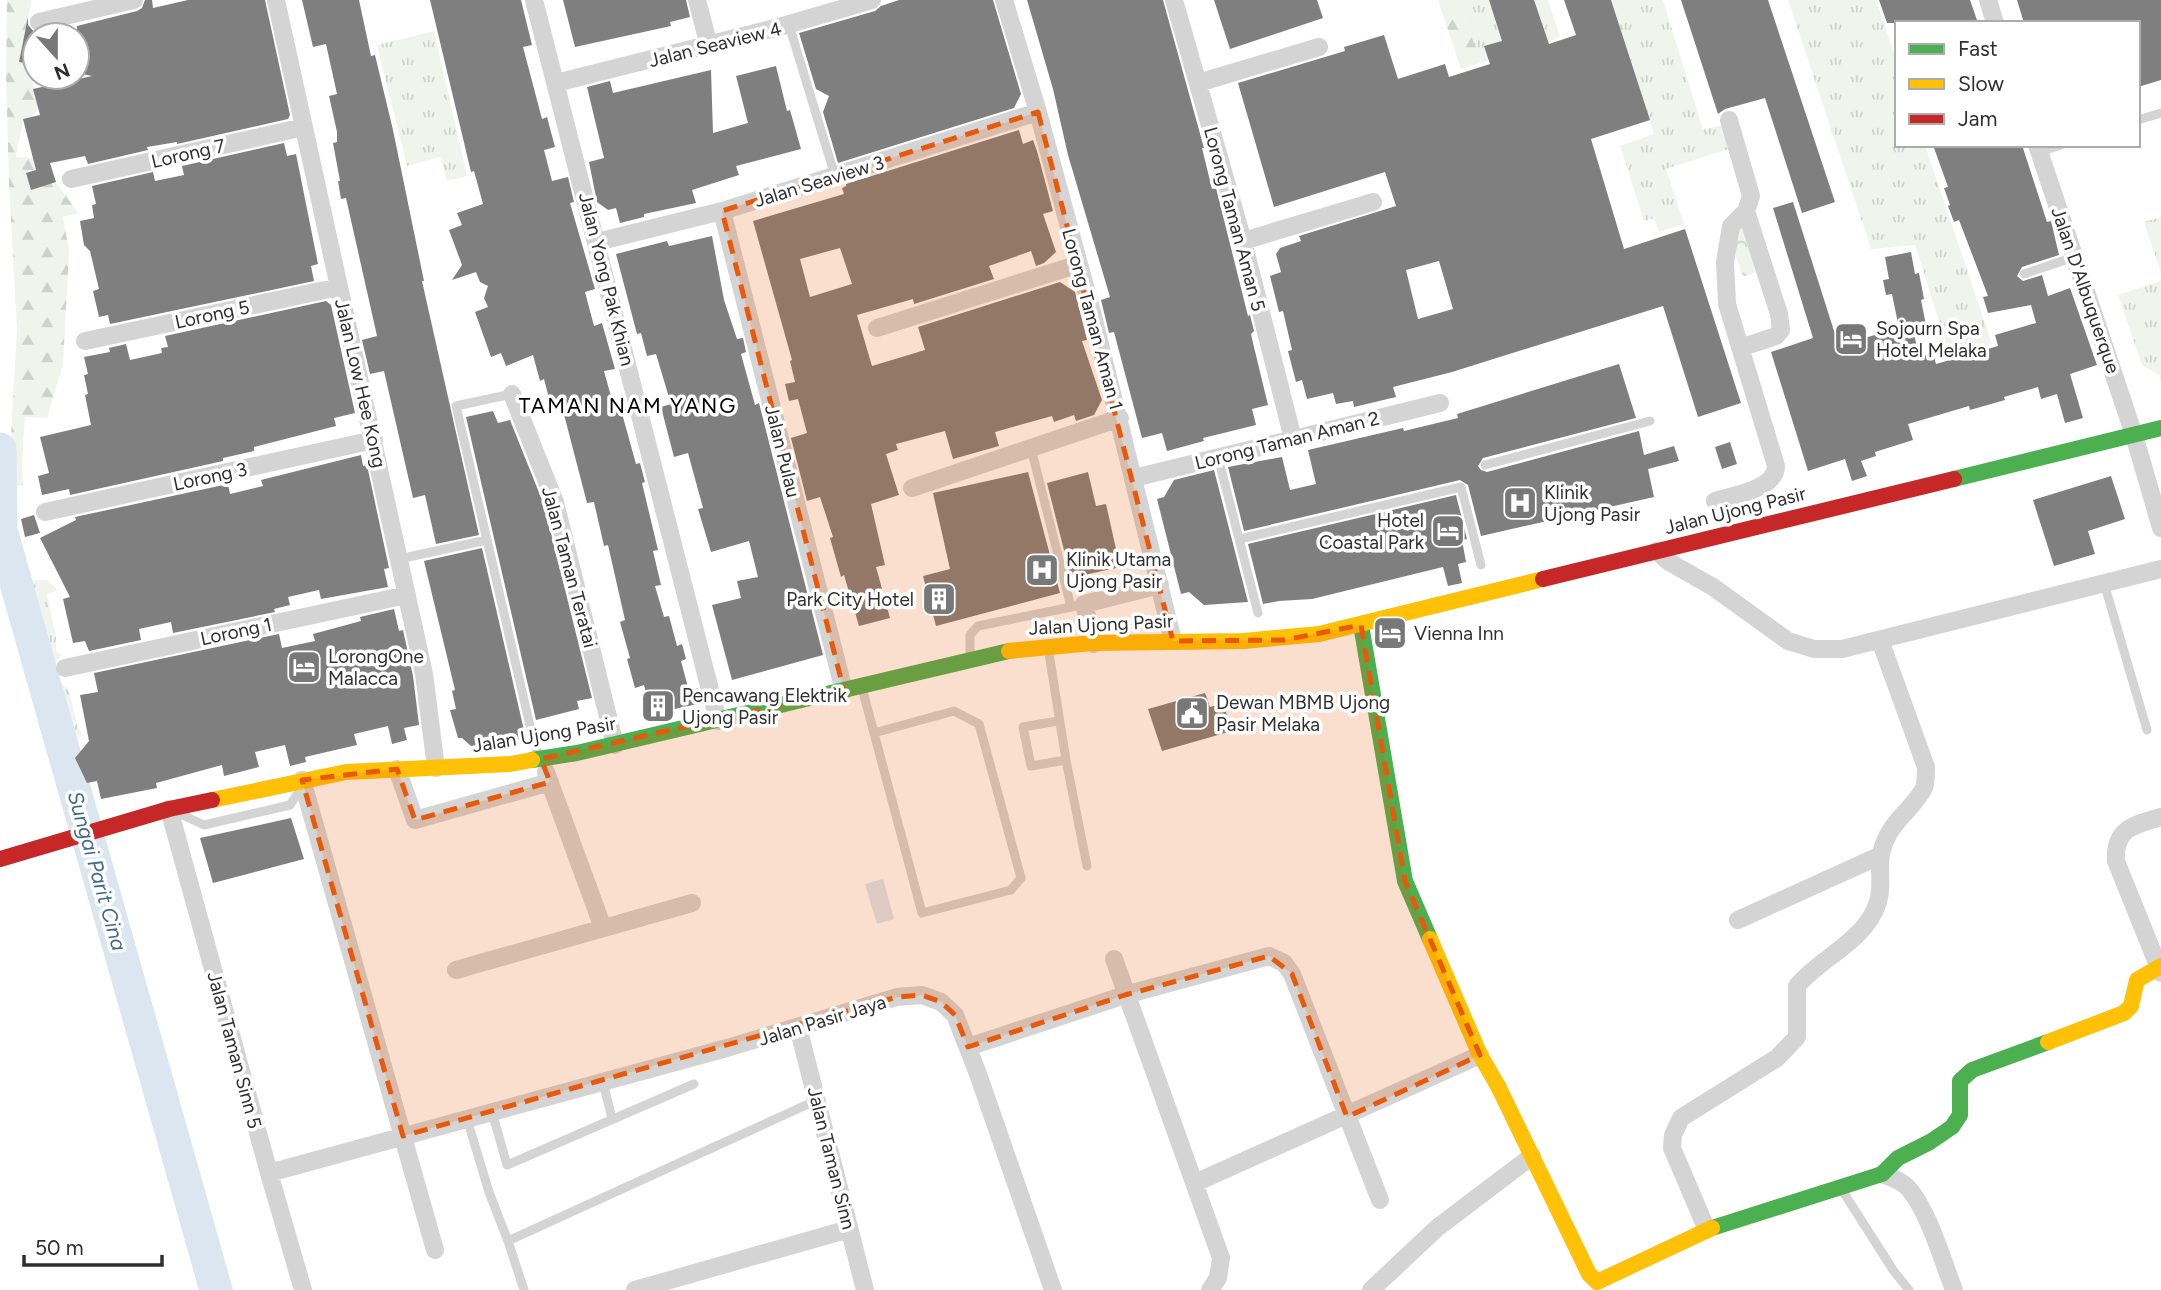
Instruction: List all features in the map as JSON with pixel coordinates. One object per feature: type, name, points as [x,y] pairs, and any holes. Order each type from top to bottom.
[{"type":"main road","name":"Jalan Ujong Pasir","points":[[0,859],[169,809],[302,780],[346,772],[510,764],[541,759],[718,721],[970,659],[1048,645],[1173,641],[1249,643],[1319,634],[2161,428]]},
{"type":"main road","points":[[1361,625],[1405,881],[1480,1055],[1589,1274],[1598,1286],[1707,1230],[1882,1174],[1898,1158],[1952,1127],[1960,1115],[1960,1081],[1972,1070],[2124,1013],[2131,1006],[2135,979],[2160,969]]},
{"type":"street","points":[[43,21],[134,0]]},
{"type":"street","name":"Jalan Low Hee Kong","points":[[276,0],[424,674],[436,768]]},
{"type":"street","name":"Jalan Yong Pak Khian","points":[[534,0],[718,721]]},
{"type":"street","points":[[697,0],[709,46]]},
{"type":"street","name":"Jalan Seaview 4","points":[[556,83],[789,25],[872,0]]},
{"type":"street","name":"Lorong Taman Aman 1","points":[[1004,0],[1038,112],[1120,418],[1173,641]]},
{"type":"street","name":"Lorong Taman Aman 5","points":[[1174,0],[1242,241],[1293,439]]},
{"type":"street","points":[[1988,0],[1994,21]]},
{"type":"street","points":[[1198,83],[1319,47]]},
{"type":"street","name":"Jalan Seaview 3","points":[[597,242],[722,211],[1038,112]]},
{"type":"street","points":[[1715,501],[1763,485],[1772,480],[1776,473],[1727,304],[1725,262],[1731,226],[1746,211],[1751,196],[1729,120]]},
{"type":"street","name":"Lorong 7","points":[[71,179],[304,127]]},
{"type":"street","name":"Jalan D'Albuquerque","points":[[2038,149],[2134,435],[2161,528]]},
{"type":"street","points":[[1242,241],[1373,202]]},
{"type":"street","name":"Jalan Pulau","points":[[722,211],[853,689]]},
{"type":"street","points":[[1740,348],[1776,336],[1782,330],[1780,314],[1746,211]]},
{"type":"street","points":[[877,328],[1079,264]]},
{"type":"street","name":"Lorong 5","points":[[85,341],[339,287]]},
{"type":"street","name":"Jalan Taman Teratai","points":[[512,394],[555,502],[615,745]]},
{"type":"street","name":"Lorong Taman Aman 2","points":[[1134,478],[1440,403]]},
{"type":"street","points":[[912,488],[1120,418]]},
{"type":"street","name":"Lorong 3","points":[[45,513],[374,440]]},
{"type":"street","points":[[1656,551],[1668,562],[1713,587],[1788,641],[1814,649],[1833,649],[1880,640],[2161,569]]},
{"type":"street","points":[[1094,644],[1078,606],[1160,585]]},
{"type":"street","name":"Lorong 1","points":[[65,668],[407,595]]},
{"type":"street","points":[[1707,1230],[1672,1147],[1677,1126],[1681,1118],[1777,1058],[1797,1037],[1797,986],[1807,974],[1852,939],[1873,914],[1879,900],[1879,856],[1895,823],[1925,786],[1926,767],[1880,640]]},
{"type":"street","points":[[541,759],[603,928]]},
{"type":"street","points":[[397,769],[415,820],[550,782]]},
{"type":"street","points":[[302,780],[435,1250]]},
{"type":"street","name":"Jalan Taman Sinn 5","points":[[169,809],[303,1290]]},
{"type":"street","points":[[2160,969],[2116,861],[2115,850],[2117,839],[2128,828],[2161,817]]},
{"type":"street","points":[[1738,920],[1879,856]]},
{"type":"street","points":[[456,970],[692,903]]},
{"type":"street","points":[[968,1047],[1125,995],[1269,956],[1284,963],[1292,974],[1380,1200]]},
{"type":"street","points":[[1114,960],[1221,1258],[1218,1278],[1210,1290]]},
{"type":"street","name":"Jalan Pasir Jaya","points":[[269,1173],[603,1082],[897,997],[922,995],[941,1002],[955,1015],[1053,1290]]},
{"type":"street","name":"Jalan Taman Sinn","points":[[798,1027],[866,1290]]},
{"type":"street","points":[[1195,1183],[1480,1055]]},
{"type":"street","points":[[1371,1290],[1437,1228],[1532,1156]]},
{"type":"street","points":[[1882,1174],[1906,1186],[1917,1202],[1954,1290]]},
{"type":"street","points":[[635,1290],[849,1229]]},
{"type":"lane","points":[[789,25],[835,176]]},
{"type":"lane","points":[[2140,119],[2161,113]]},
{"type":"lane","points":[[2024,274],[2074,257]]},
{"type":"lane","points":[[512,394],[456,406],[534,743],[541,759]]},
{"type":"lane","points":[[1485,465],[1650,421]]},
{"type":"lane","points":[[970,659],[970,635],[978,626],[1078,606],[1031,448]]},
{"type":"lane","points":[[1218,457],[1258,613]]},
{"type":"lane","points":[[1240,539],[1461,487],[1481,565]]},
{"type":"lane","points":[[399,559],[487,540]]},
{"type":"lane","points":[[2104,583],[2147,730]]},
{"type":"lane","points":[[1048,645],[1058,721],[1087,866]]},
{"type":"lane","points":[[853,689],[874,733],[922,913],[1011,890],[1021,878],[979,724],[954,711],[874,733]]},
{"type":"lane","points":[[1058,721],[1023,727],[1031,766],[1066,760]]},
{"type":"lane","points":[[169,809],[204,825],[290,805],[302,780]]},
{"type":"lane","points":[[603,1082],[612,1119]]},
{"type":"lane","points":[[492,1112],[507,1165],[694,1084]]},
{"type":"lane","points":[[508,1241],[817,1100]]},
{"type":"lane","points":[[467,1119],[489,1192],[524,1290]]},
{"type":"lane","points":[[1840,1188],[1909,1290]]},
{"type":"highlighted area","points":[[1038,112],[1173,641],[1284,640],[1361,625],[1405,881],[1480,1055],[1347,1117],[1292,974],[1269,956],[1125,995],[968,1047],[955,1015],[941,1002],[922,995],[897,997],[403,1136],[302,780],[397,769],[415,820],[550,782],[541,759],[844,691],[722,211]]},
{"type":"green space","points":[[7,0],[32,0],[28,21],[21,21],[19,62],[21,91],[35,91],[38,108],[33,117],[23,119],[16,157],[33,158],[35,170],[31,189],[56,182],[78,213],[63,217],[69,251],[63,364],[47,418],[25,417],[23,486],[11,485],[17,329],[6,75]]},
{"type":"green space","points":[[1438,0],[1460,0],[1480,63],[1461,69]]},
{"type":"green space","points":[[1460,0],[1489,0],[1506,55],[1480,63]]},
{"type":"green space","points":[[1534,0],[1548,0],[1560,37],[1548,42]]},
{"type":"green space","points":[[1611,0],[1663,0],[1703,130],[1722,125],[1729,149],[1666,169],[1684,224],[1659,232],[1654,218],[1644,221],[1620,146],[1654,134]]},
{"type":"green space","points":[[1788,0],[1876,0],[1895,55],[1895,147],[1926,147],[1992,344],[1950,356],[1915,245],[1871,249]]},
{"type":"green space","points":[[434,31],[467,176],[447,181],[440,157],[407,166],[377,45]]},
{"type":"green space","points":[[2161,217],[2161,273],[2144,222]]},
{"type":"green space","points":[[1743,226],[1765,269],[1743,277],[1736,256],[1736,232]]},
{"type":"green space","points":[[2161,281],[2161,383],[2159,375],[2142,365],[2118,295]]},
{"type":"green space","points":[[29,580],[47,580],[58,590],[47,594],[56,637],[56,651],[62,656],[54,662],[54,671],[59,681],[69,690],[77,725],[82,733],[70,750],[65,748]]},
{"type":"shaded area","points":[[883,879],[894,919],[877,924],[865,884]]},
{"type":"building","points":[[145,0],[152,0],[153,8],[188,0],[265,0],[290,115],[288,119],[177,144],[147,147],[148,150],[88,164],[85,156],[50,163],[56,182],[31,190],[26,173],[36,170],[23,119],[40,115],[34,91],[91,91],[91,22],[142,8]]},
{"type":"building","points":[[302,0],[359,0],[371,56],[375,55],[393,130],[422,281],[479,535],[436,544],[425,495],[413,498],[384,371],[370,374],[362,340],[377,336],[346,198],[341,199],[338,181],[333,143],[337,142],[337,132],[329,96],[337,94],[326,44],[313,47]]},
{"type":"building","points":[[430,0],[521,0],[532,45],[523,47],[542,119],[547,117],[555,147],[544,150],[552,181],[568,177],[574,202],[570,203],[595,289],[585,292],[594,326],[602,323],[615,369],[604,371],[612,400],[618,399],[636,464],[640,463],[645,482],[642,483],[658,550],[653,551],[661,585],[655,586],[664,617],[669,616],[677,646],[682,644],[686,659],[681,661],[689,691],[698,688],[702,703],[652,714],[644,685],[635,688],[620,622],[625,620],[608,545],[604,546],[594,502],[587,503],[560,399],[550,402],[544,379],[540,381],[533,355],[506,366],[501,353],[491,357],[475,312],[488,307],[484,298],[488,286],[480,282],[476,272],[452,280],[462,265],[449,230],[462,225],[457,213],[483,204],[474,171],[471,172]]},
{"type":"building","points":[[563,0],[686,0],[690,17],[670,22],[671,26],[575,47]]},
{"type":"building","points":[[899,0],[993,0],[1021,94],[1014,108],[838,163],[823,112],[829,96],[816,89],[799,33],[875,11]]},
{"type":"building","points":[[1027,0],[1163,0],[1204,148],[1212,189],[1216,188],[1254,331],[1251,334],[1268,405],[1252,409],[1256,425],[1203,438],[1204,441],[1167,451],[1162,433],[1142,438],[1114,332],[1109,333],[1101,300],[1110,297],[1068,155],[1053,89]]},
{"type":"building","points":[[1214,0],[1317,0],[1323,18],[1230,49]]},
{"type":"building","points":[[1489,0],[1534,0],[1549,44],[1576,35],[1564,0],[1611,0],[1650,120],[1591,139],[1624,249],[1685,229],[1741,403],[1698,417],[1663,306],[1452,372],[1393,387],[1396,397],[1354,407],[1353,401],[1336,404],[1333,393],[1307,399],[1302,380],[1296,382],[1288,351],[1292,350],[1283,311],[1279,312],[1270,276],[1281,272],[1276,254],[1280,248],[1301,241],[1299,236],[1396,206],[1385,172],[1274,207],[1238,83],[1345,51],[1344,47],[1384,35],[1398,79],[1445,64],[1449,77],[1490,64],[1484,46],[1502,41]],"holes":[[[1439,261],[1453,309],[1418,319],[1406,270]]]},
{"type":"building","points":[[1681,0],[1768,0],[1835,202],[1802,213],[1765,98],[1725,109],[1718,114]]},
{"type":"building","points":[[1879,0],[1970,0],[1977,21],[1895,21],[1887,23]]},
{"type":"building","points":[[2017,0],[2161,0],[2161,80],[2140,86],[2140,21],[2023,21]]},
{"type":"building","points":[[776,66],[787,111],[790,110],[801,149],[736,166],[739,175],[692,190],[696,203],[644,214],[644,217],[620,223],[616,208],[608,210],[597,202],[589,162],[604,158],[587,87],[610,81],[613,93],[711,70],[713,133],[748,123],[736,76]]},
{"type":"building","points":[[1019,130],[1023,144],[1033,140],[1053,211],[1043,214],[1056,252],[1044,263],[1036,266],[1031,251],[989,266],[994,279],[914,304],[913,299],[857,315],[872,366],[925,350],[918,327],[1060,282],[1075,292],[1087,340],[1082,341],[1102,400],[1094,415],[1076,421],[1074,415],[1054,422],[1052,416],[995,432],[999,446],[953,459],[945,431],[896,444],[898,450],[886,454],[899,495],[871,504],[885,565],[876,567],[890,618],[859,626],[844,575],[841,577],[830,538],[833,537],[820,497],[807,501],[791,438],[807,433],[798,399],[789,401],[785,384],[795,382],[790,361],[792,360],[753,221],[844,194],[842,188],[846,184]],"holes":[[[840,248],[852,284],[810,297],[800,259]]]},
{"type":"building","points":[[284,143],[287,156],[296,154],[318,264],[311,266],[314,281],[110,324],[108,315],[99,317],[93,291],[99,289],[90,251],[84,245],[80,221],[94,218],[92,205],[96,204],[92,186],[153,172],[155,181],[184,175],[182,166]]},
{"type":"building","points":[[1934,147],[2023,147],[2047,222],[2051,221],[2059,255],[2022,267],[2017,276],[2023,281],[2042,275],[2048,296],[2070,288],[2097,365],[2070,374],[2083,418],[2065,423],[2057,394],[2041,399],[2038,387],[1970,410],[1969,406],[1908,424],[1913,440],[1875,452],[1876,456],[1861,461],[1867,476],[1852,481],[1845,459],[1808,471],[1771,352],[1813,338],[1773,208],[1793,202],[1835,334],[1851,329],[1854,341],[1899,328],[1892,294],[1886,295],[1883,280],[1889,279],[1885,257],[1911,252],[1915,274],[1919,273],[1926,325],[1912,328],[1920,357],[1933,353],[1936,364],[1998,346],[1995,335],[2036,323],[2031,305],[1988,313],[1983,297],[1988,296],[1959,220],[1954,222],[1948,206],[1950,205],[1944,188],[1948,187]]},
{"type":"building","points":[[712,236],[724,300],[737,339],[743,338],[746,352],[741,354],[755,405],[759,403],[823,655],[732,680],[712,605],[741,598],[737,581],[758,577],[749,541],[711,552],[698,509],[703,508],[688,453],[674,457],[661,407],[671,404],[656,354],[647,356],[641,333],[637,334],[616,254],[667,241],[669,246]]},
{"type":"building","points":[[326,301],[331,305],[355,413],[334,418],[336,426],[254,447],[254,451],[223,458],[223,461],[70,495],[69,489],[42,495],[38,476],[49,473],[40,437],[91,425],[85,395],[88,394],[84,375],[88,374],[84,357],[110,352],[109,348],[126,344],[130,360],[162,353],[161,348],[168,347],[165,336]]},
{"type":"building","points":[[1619,364],[1636,418],[1483,458],[1478,466],[1487,472],[1639,431],[1644,455],[1674,446],[1679,461],[1648,469],[1654,497],[1481,536],[1468,485],[1460,480],[1244,531],[1228,467],[1282,457],[1290,490],[1316,484],[1308,450],[1458,418],[1457,414]]},
{"type":"building","points":[[493,411],[498,423],[510,420],[544,505],[592,698],[577,701],[579,709],[536,720],[466,417]]},
{"type":"building","points":[[1730,442],[1737,464],[1722,469],[1715,447]]},
{"type":"building","points":[[361,455],[363,466],[367,465],[389,568],[384,569],[388,587],[321,599],[319,590],[288,597],[290,605],[274,609],[275,612],[173,633],[171,622],[139,629],[141,640],[89,651],[85,641],[73,643],[63,599],[70,597],[40,538],[76,520],[75,517],[228,484],[230,494],[263,486],[261,480]]},
{"type":"building","points":[[1214,470],[1248,602],[1204,605],[1189,592],[1181,594],[1157,499],[1164,497],[1174,480]]},
{"type":"building","points":[[1028,472],[1060,593],[936,626],[923,576],[950,569],[933,493]]},
{"type":"building","points":[[1088,472],[1096,506],[1106,504],[1120,567],[1071,578],[1047,483]]},
{"type":"building","points":[[2111,476],[2125,519],[2088,531],[2095,554],[2054,566],[2033,500]]},
{"type":"building","points":[[1456,495],[1467,539],[1462,540],[1466,562],[1458,564],[1462,583],[1448,586],[1443,567],[1312,599],[1263,604],[1248,544]]},
{"type":"building","points":[[34,515],[40,533],[25,537],[21,519]]},
{"type":"building","points":[[482,548],[526,739],[471,746],[458,738],[450,710],[456,709],[452,691],[455,690],[424,561]]},
{"type":"building","points":[[394,609],[399,631],[403,630],[413,676],[419,725],[404,728],[407,740],[392,744],[388,726],[354,734],[357,745],[305,757],[306,762],[290,766],[285,745],[255,752],[259,767],[224,776],[222,765],[156,783],[157,788],[101,799],[97,781],[87,783],[75,758],[89,741],[80,695],[98,692],[94,673],[279,634],[282,648],[315,641],[313,634],[361,621],[360,617]]},
{"type":"building","points":[[1205,693],[1210,707],[1223,703],[1232,731],[1162,751],[1148,709]]},
{"type":"building","points":[[291,818],[304,859],[213,883],[200,838]]},
{"type":"waterway","name":"Sungai Parit Cina","points":[[0,449],[1,530],[216,1290]]},
{"type":"traffic: fast","points":[[1954,479],[2161,428]]},
{"type":"traffic: fast","points":[[1361,625],[1405,881],[1430,939]]},
{"type":"traffic: fast","points":[[532,760],[577,753],[1009,651]]},
{"type":"traffic: fast","points":[[1712,1228],[1882,1174],[1898,1158],[1952,1127],[1960,1115],[1960,1081],[1972,1070],[2048,1042]]},
{"type":"traffic: slow","points":[[1009,651],[1092,643],[1244,641],[1319,634],[1543,579]]},
{"type":"traffic: slow","points":[[212,800],[346,772],[510,764],[532,760]]},
{"type":"traffic: slow","points":[[1430,939],[1480,1055],[1498,1086],[1589,1274],[1597,1282],[1712,1228]]},
{"type":"traffic: slow","points":[[2048,1042],[2124,1013],[2131,1006],[2137,980],[2161,966]]},
{"type":"traffic: jam","points":[[1543,579],[1954,479]]},
{"type":"traffic: jam","points":[[0,859],[169,809],[212,800]]},
{"type":"place","name":"Sojourn Spa Hotel Melaka","points":[[1851,339]]},
{"type":"place","name":"Klinik Ujong Pasir","points":[[1520,503]]},
{"type":"place","name":"Hotel Coastal Park","points":[[1448,531]]},
{"type":"place","name":"Klinik Utama Ujong Pasir","points":[[1042,570]]},
{"type":"place","name":"Park City Hotel","points":[[939,599]]},
{"type":"place","name":"Vienna Inn","points":[[1390,633]]},
{"type":"place","name":"LorongOne Malacca","points":[[304,667]]},
{"type":"place","name":"Pencawang Elektrik Ujong Pasir","points":[[658,706]]},
{"type":"place","name":"Dewan MBMB Ujong Pasir Melaka","points":[[1192,713]]},
{"type":"district","name":"TAMAN NAM YANG","points":[[628,406]]}]
